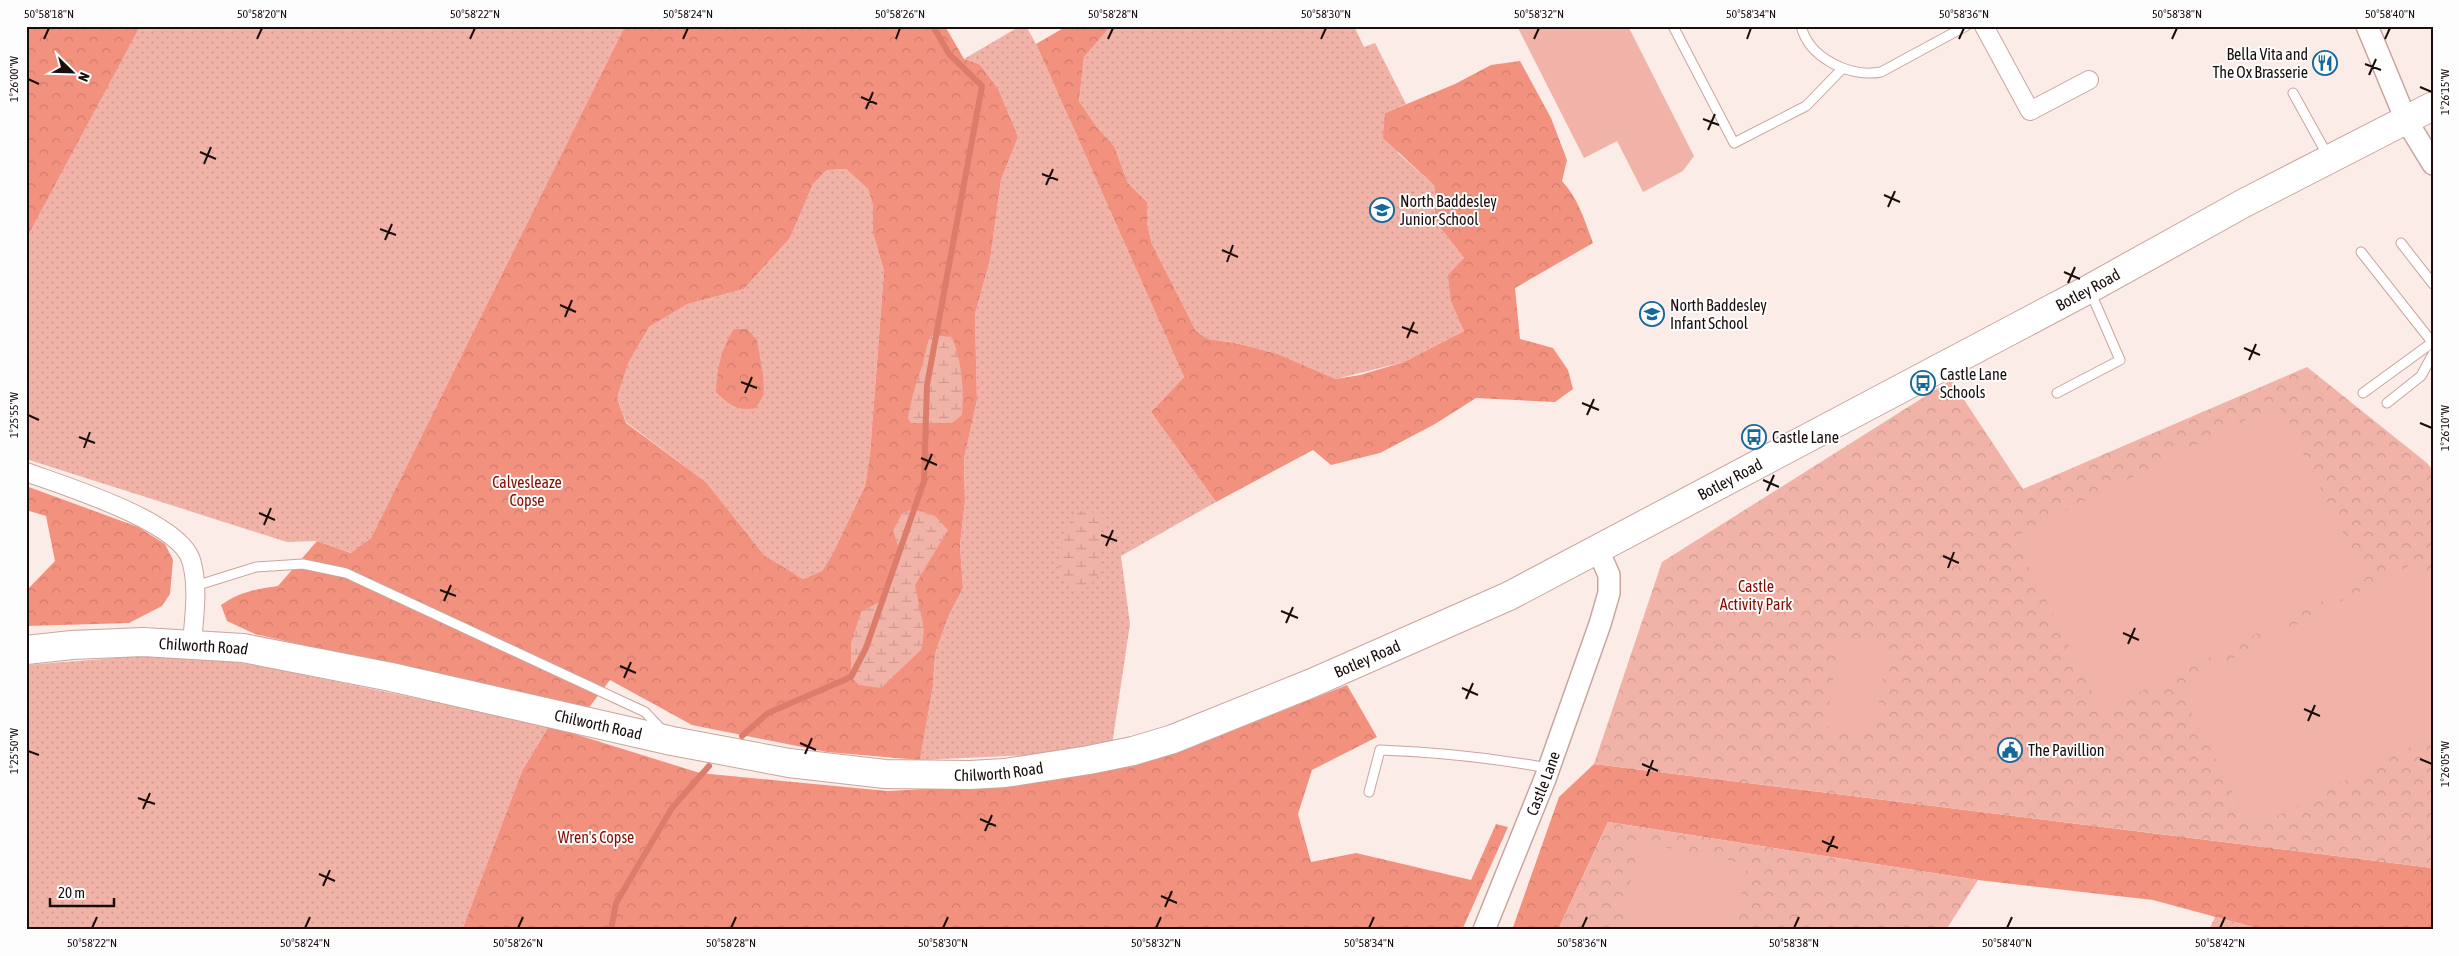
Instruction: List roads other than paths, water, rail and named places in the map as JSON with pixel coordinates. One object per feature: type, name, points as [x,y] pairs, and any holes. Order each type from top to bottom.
[{"type":"main road","name":"Botley Road","points":[[1173,739],[1476,612],[1598,550],[1643,524],[2089,289],[2330,158],[2433,106]]},
{"type":"main road","name":"Chilworth Road","points":[[26,650],[107,643],[192,644],[243,648],[325,662],[672,741],[814,766],[885,774],[970,775],[1042,768],[1095,759],[1173,739]]},
{"type":"street","points":[[1984,26],[2030,111],[2089,80]]},
{"type":"street","points":[[2367,26],[2406,120],[2433,164]]},
{"type":"street","points":[[26,472],[152,521],[183,544],[191,559],[195,586],[192,644]]},
{"type":"street","name":"Castle Lane","points":[[1484,930],[1549,768],[1597,633],[1608,593],[1609,575],[1598,550]]},
{"type":"lane","points":[[1673,26],[1734,143],[1806,106],[1843,68]]},
{"type":"lane","points":[[1801,26],[1813,50],[1843,68],[1869,74],[1881,72],[1966,26]]},
{"type":"lane","points":[[2293,92],[2330,158]]},
{"type":"lane","points":[[2401,243],[2433,284]]},
{"type":"lane","points":[[2361,252],[2432,342],[2363,393]]},
{"type":"lane","points":[[2057,392],[2120,360],[2089,289]]},
{"type":"lane","points":[[2388,403],[2421,376],[2433,354]]},
{"type":"lane","points":[[195,586],[256,567],[303,564],[346,573],[645,712],[672,741]]},
{"type":"lane","points":[[1369,792],[1380,750],[1424,752],[1504,760],[1549,768]]},
{"type":"waterway","points":[[742,736],[768,713],[851,677],[866,648],[924,481],[927,385],[982,86],[949,54],[933,26]]},
{"type":"waterway","points":[[611,930],[616,903],[672,808],[709,766]]},
{"type":"place","name":"Bella Vita and The Ox Brasserie","points":[[2325,63]]},
{"type":"place","name":"North Baddesley Junior School","points":[[1382,210]]},
{"type":"place","name":"North Baddesley Infant School","points":[[1652,314]]},
{"type":"place","name":"Castle Lane Schools","points":[[1923,383]]},
{"type":"place","name":"Castle Lane","points":[[1754,437]]},
{"type":"place","name":"The Pavillion","points":[[2010,750]]},
{"type":"park label","name":"Calvesleaze Copse","points":[[527,491]]},
{"type":"park label","name":"Castle Activity Park","points":[[1756,595]]},
{"type":"park label","name":"Wren's Copse","points":[[596,837]]}]
